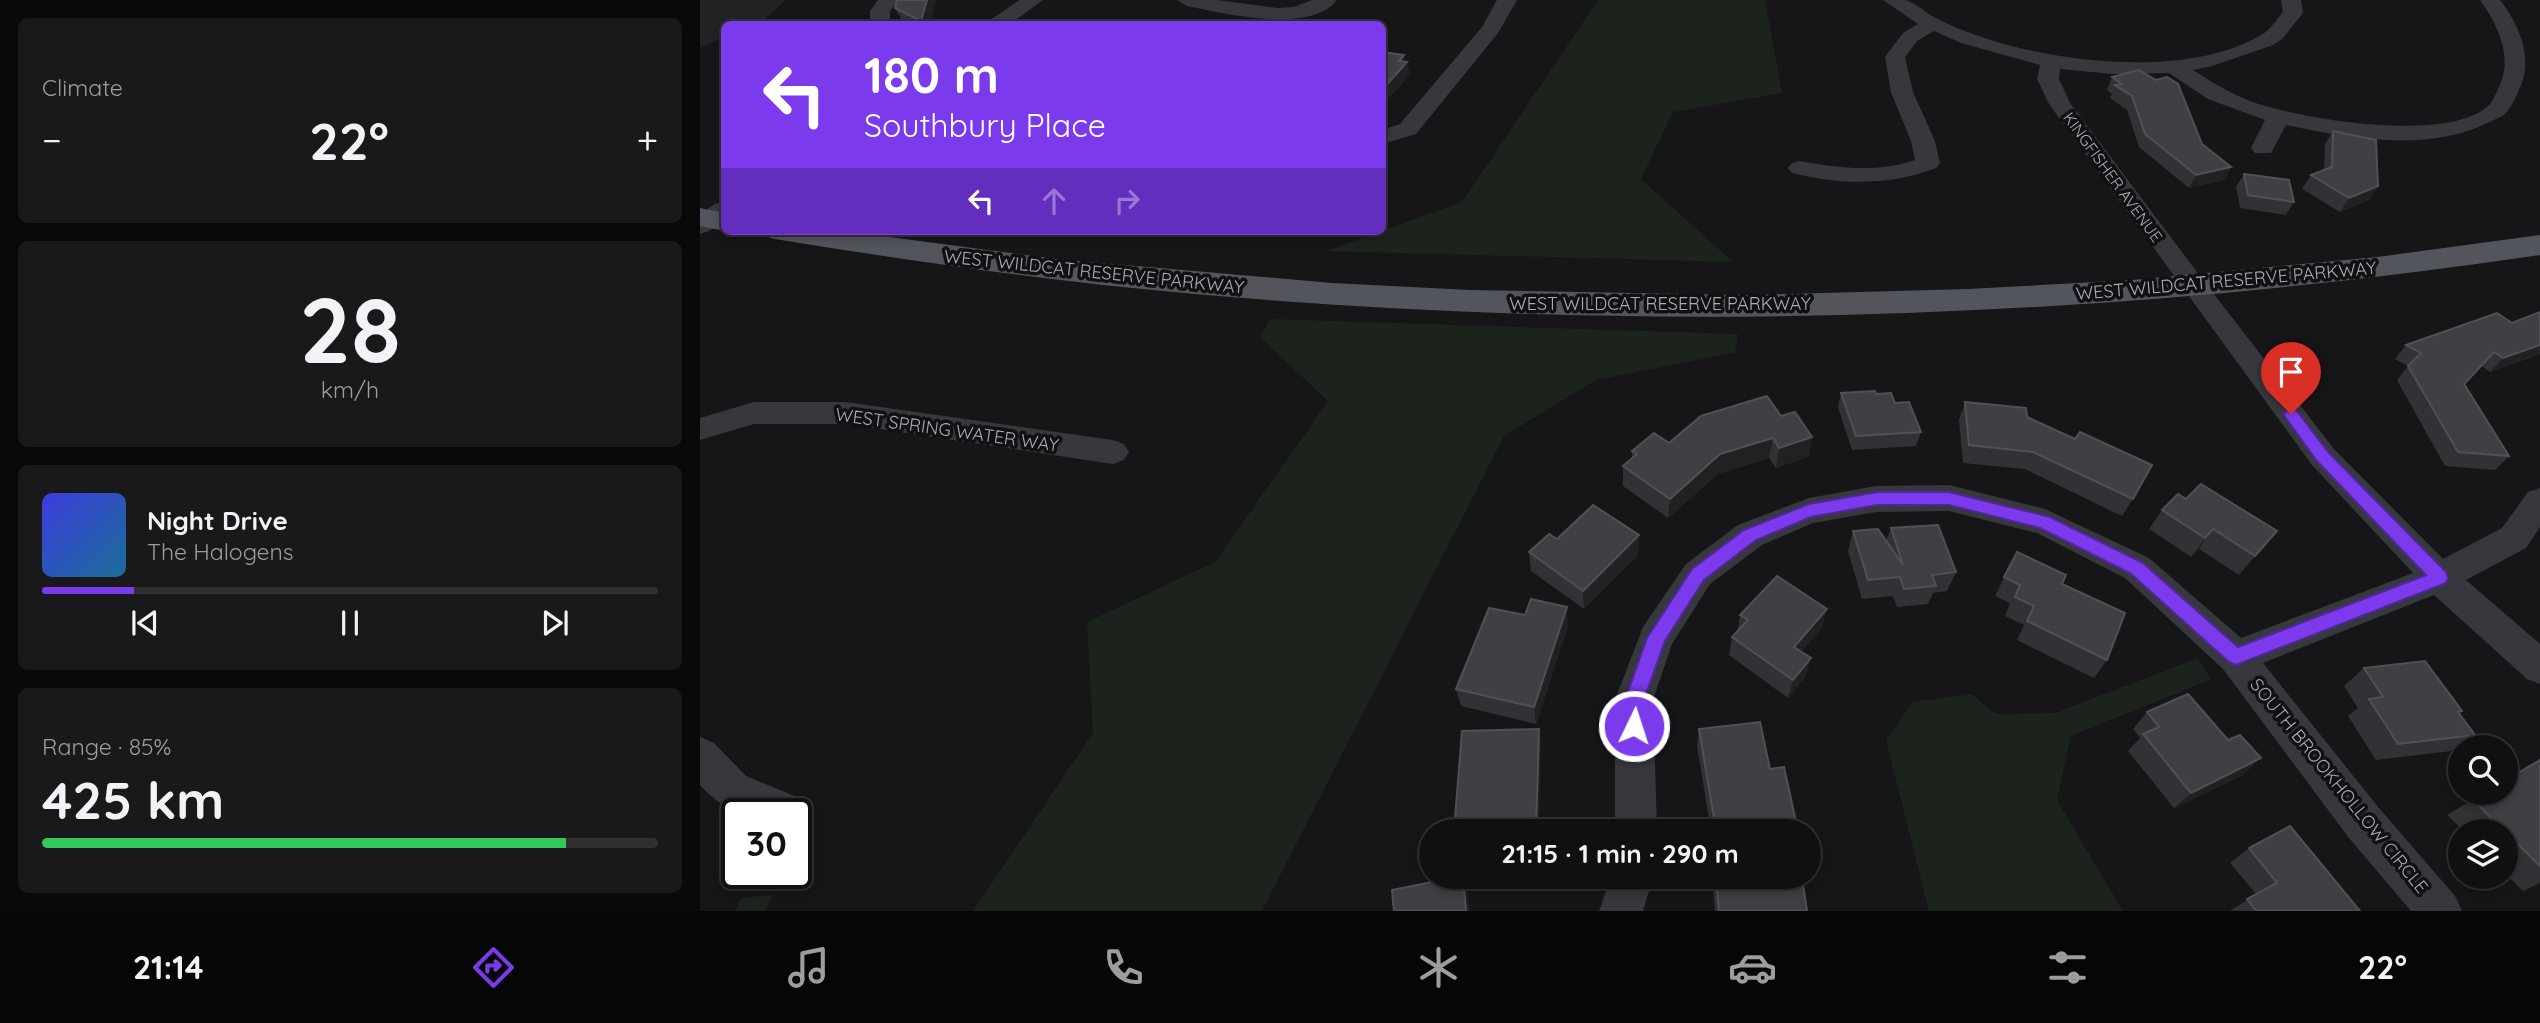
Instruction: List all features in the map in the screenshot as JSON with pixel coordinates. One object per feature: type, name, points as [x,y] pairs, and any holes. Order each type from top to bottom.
[{"type":"main road","name":"WEST WILDCAT RESERVE PARKWAY","points":[[807,235],[942,256],[1118,278],[1442,300],[1620,306],[1978,300],[2193,286],[2415,264],[2540,245]]},
{"type":"street","points":[[880,21],[880,11],[888,0]]},
{"type":"street","points":[[1002,21],[1033,0]]},
{"type":"street","points":[[1187,0],[1283,15],[1305,12],[1327,0]]},
{"type":"street","points":[[1386,136],[1408,129],[1491,29],[1507,0]]},
{"type":"street","points":[[1894,0],[1932,24],[1980,45],[2052,61],[2112,67],[2176,68],[2225,58],[2271,38],[2293,13],[2291,0]]},
{"type":"street","points":[[2176,68],[2217,95],[2278,117],[2357,131],[2413,133],[2465,124],[2497,111],[2521,80],[2507,30],[2490,0]]},
{"type":"street","points":[[1800,168],[1843,177],[1910,171],[1928,163],[1923,141],[1902,92],[1895,57],[1910,37],[1932,24]]},
{"type":"street","name":"KINGFISHER AVENUE","points":[[2052,61],[2048,79],[2060,104],[2323,457],[2439,578],[2540,667]]},
{"type":"street","points":[[2263,148],[2278,117]]},
{"type":"street","name":"WEST SPRING WATER WAY","points":[[700,429],[754,413],[846,413],[1112,453]]},
{"type":"street","name":"SOUTH BROOKHOLLOW CIRCLE","points":[[1636,819],[1634,700],[1657,638],[1698,574],[1750,535],[1809,511],[1877,499],[1949,498],[2045,522],[2137,568],[2236,657],[2364,823],[2440,911]]},
{"type":"street","points":[[2236,657],[2439,578],[2514,538],[2540,501]]},
{"type":"street","points":[[700,756],[732,790],[751,798]]},
{"type":"street","points":[[1621,911],[1628,889]]},
{"type":"shaded area","points":[[700,0],[786,0],[760,21],[721,21],[721,38],[700,48]]},
{"type":"shaded area","points":[[1598,0],[1765,0],[1782,93],[1673,112],[1641,179],[1733,262],[1326,251],[1370,235],[1386,235],[1386,229],[1462,202]]},
{"type":"shaded area","points":[[1270,319],[1738,334],[1735,352],[1596,380],[1504,436],[1262,911],[973,911],[1093,733],[1087,622],[1215,562],[1328,401],[1260,337]]},
{"type":"shaded area","points":[[2198,658],[2211,679],[2071,736],[2057,800],[2123,911],[1929,911],[1886,740],[1913,702],[1971,694],[1996,714],[2055,713]]},
{"type":"shaded area","points":[[773,895],[765,911],[735,911],[741,898]]},
{"type":"building","points":[[897,0],[927,0],[921,21],[895,8]]},
{"type":"building","points":[[1386,53],[1404,55],[1399,61],[1407,62],[1386,86]]},
{"type":"building","points":[[2139,70],[2156,80],[2167,77],[2178,84],[2202,144],[2231,167],[2196,175],[2145,134],[2132,96],[2115,85],[2122,84],[2112,77]]},
{"type":"building","points":[[2333,131],[2376,140],[2378,186],[2349,198],[2311,175],[2332,167]]},
{"type":"building","points":[[2244,174],[2289,180],[2294,202],[2248,195]]},
{"type":"building","points":[[2540,312],[2540,345],[2503,358],[2494,352],[2464,384],[2509,456],[2458,452],[2408,366],[2421,353],[2406,345],[2497,313],[2512,323]]},
{"type":"building","points":[[1875,391],[1876,394],[1891,393],[1895,403],[1909,402],[1921,432],[1856,436],[1841,393]]},
{"type":"building","points":[[1767,396],[1781,416],[1795,412],[1812,437],[1779,448],[1773,438],[1720,454],[1670,499],[1623,466],[1637,454],[1632,451],[1654,433],[1669,443],[1701,416]]},
{"type":"building","points":[[1965,402],[2026,408],[2027,417],[2075,439],[2080,432],[2152,465],[2133,499],[2033,452],[1969,445]]},
{"type":"building","points":[[2201,484],[2277,531],[2255,556],[2213,529],[2205,538],[2162,510],[2178,494],[2186,499]]},
{"type":"building","points":[[1593,505],[1639,535],[1583,591],[1529,552],[1549,534],[1557,539]]},
{"type":"building","points":[[1938,525],[1956,572],[1932,575],[1936,586],[1904,589],[1900,577],[1868,580],[1853,531],[1878,529],[1903,565],[1891,528]]},
{"type":"building","points":[[2017,552],[2066,575],[2062,584],[2125,613],[2107,660],[2027,621],[2034,606],[2015,597],[2020,585],[2004,577]]},
{"type":"building","points":[[1777,576],[1827,609],[1794,647],[1811,658],[1793,680],[1732,637],[1748,620],[1740,615]]},
{"type":"building","points":[[1531,599],[1567,607],[1534,707],[1456,689],[1489,608],[1525,615]]},
{"type":"building","points":[[2425,661],[2462,711],[2458,712],[2475,735],[2448,735],[2448,738],[2398,744],[2369,699],[2383,697],[2364,668]]},
{"type":"building","points":[[2188,694],[2228,740],[2240,735],[2261,758],[2191,793],[2143,734],[2159,727],[2147,712]]},
{"type":"building","points":[[1760,722],[1770,769],[1784,767],[1795,819],[1714,819],[1699,729]]},
{"type":"building","points":[[1539,729],[1536,819],[1455,819],[1462,731]]},
{"type":"building","points":[[2540,760],[2540,866],[2518,844],[2518,819],[2492,819],[2478,805],[2518,805],[2518,773]]},
{"type":"building","points":[[2290,826],[2360,911],[2256,911],[2247,899],[2277,883],[2249,848]]},
{"type":"building","points":[[1419,885],[1419,889],[1464,889],[1466,911],[1394,911],[1392,890]]},
{"type":"building","points":[[1717,889],[1804,889],[1807,911],[1719,911]]},
{"type":"route","points":[[1634,726],[1634,700],[1657,638],[1698,574],[1750,535],[1809,511],[1877,499],[1949,498],[2045,522],[2137,568],[2236,657],[2439,578],[2323,457],[2291,414]]}]
